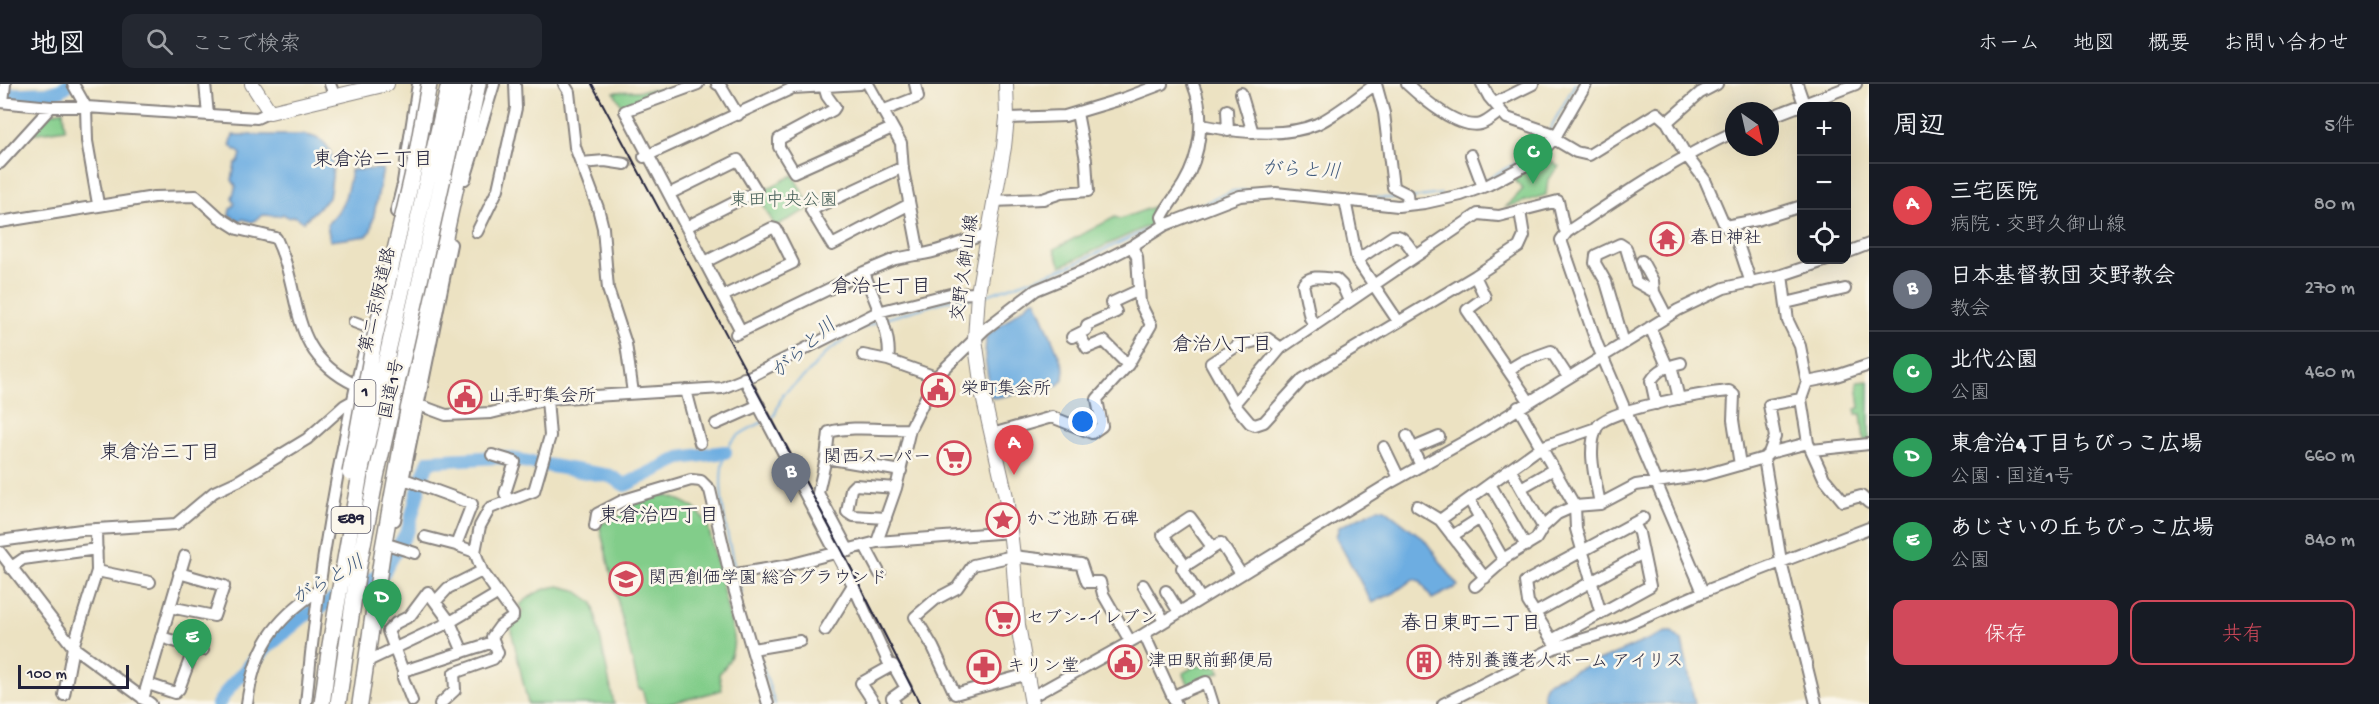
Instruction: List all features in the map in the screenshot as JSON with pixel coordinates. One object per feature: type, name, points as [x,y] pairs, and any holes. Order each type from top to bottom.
[{"type":"highway","name":"国道1号","points":[[316,704],[343,506],[374,341],[415,164],[429,84]]},
{"type":"highway","points":[[374,407],[381,338],[400,268],[435,84]]},
{"type":"highway","name":"第二京阪道路","points":[[322,704],[342,570],[374,407],[449,84]]},
{"type":"highway","name":"第二京阪道路","points":[[338,704],[358,570],[376,477],[464,84]]},
{"type":"highway","points":[[376,477],[397,415],[472,84]]},
{"type":"highway","name":"国道1号","points":[[360,704],[375,603],[478,84]]},
{"type":"main road","points":[[252,84],[270,112],[332,90],[387,84]]},
{"type":"main road","name":"交野久御山線","points":[[1006,84],[1007,118],[1004,147],[978,297],[975,339],[983,396],[1006,497],[1014,556],[1018,625],[1032,700]]},
{"type":"street","points":[[205,84],[208,115]]},
{"type":"street","points":[[306,704],[312,634],[333,491],[402,188],[418,84]]},
{"type":"street","points":[[472,151],[478,84]]},
{"type":"street","points":[[364,704],[387,546],[404,479],[414,405],[460,198],[472,151],[494,84]]},
{"type":"street","points":[[477,232],[498,189],[516,108],[515,84]]},
{"type":"street","points":[[564,84],[569,92],[575,147],[603,228],[608,290],[626,344],[633,393]]},
{"type":"street","points":[[698,84],[625,111],[645,157],[669,194],[723,296],[739,333],[895,259],[925,254],[969,238],[988,234]]},
{"type":"street","points":[[717,84],[720,85],[738,115]]},
{"type":"street","points":[[645,157],[738,115],[793,86],[860,84]]},
{"type":"street","points":[[868,84],[902,143],[903,167],[918,248],[915,255]]},
{"type":"street","points":[[882,111],[918,97],[915,84]]},
{"type":"street","points":[[1007,118],[1065,116],[1162,84]]},
{"type":"street","points":[[1163,221],[1193,166],[1201,124],[1199,100],[1193,84]]},
{"type":"street","points":[[1201,124],[1228,131],[1253,133],[1286,131],[1316,124],[1376,84],[1384,114],[1393,188],[1407,194],[1408,201]]},
{"type":"street","points":[[1407,84],[1433,107],[1449,116],[1475,124],[1483,123],[1498,107],[1533,84]]},
{"type":"street","points":[[1482,84],[1507,118],[1551,134],[1576,152],[1589,155],[1657,113],[1667,122],[1686,155],[1705,180],[1725,226],[1734,232],[1751,283]]},
{"type":"street","points":[[877,542],[901,471],[910,429],[936,377],[975,339],[1036,290],[1087,269],[1132,246],[1163,221],[1240,196],[1276,193],[1398,206],[1408,201],[1443,199],[1483,187],[1532,162],[1586,84]]},
{"type":"street","points":[[1667,122],[1700,93],[1717,84]]},
{"type":"street","points":[[1797,84],[1803,102]]},
{"type":"street","points":[[1809,102],[1856,84]]},
{"type":"street","points":[[76,85],[86,106],[87,141],[98,204]]},
{"type":"street","points":[[824,86],[827,96],[835,107],[833,110],[779,139],[779,147],[794,172],[892,128]]},
{"type":"street","points":[[1241,93],[1253,133]]},
{"type":"street","points":[[4,96],[51,107],[86,106],[257,118],[270,112]]},
{"type":"street","points":[[0,163],[51,107]]},
{"type":"street","points":[[1779,114],[1797,107]]},
{"type":"street","points":[[1227,110],[1228,131]]},
{"type":"street","points":[[993,201],[1043,199],[1061,193],[1088,191],[1086,160],[1077,112]]},
{"type":"street","points":[[1703,591],[1602,357],[1561,240],[1567,232],[1686,155],[1725,136]]},
{"type":"street","points":[[1471,155],[1483,187]]},
{"type":"street","points":[[669,194],[738,160],[757,191],[686,227]]},
{"type":"street","points":[[581,163],[605,161],[624,164]]},
{"type":"street","points":[[402,188],[415,164]]},
{"type":"street","points":[[903,167],[812,210],[832,245],[909,205]]},
{"type":"street","points":[[0,222],[98,204],[154,197],[196,196],[219,217],[238,229],[276,238],[284,253],[295,303],[309,345],[328,368],[356,385]]},
{"type":"street","points":[[1345,200],[1357,260],[1398,321]]},
{"type":"street","points":[[1234,404],[1281,348],[1478,214],[1499,216],[1558,201],[1567,232]]},
{"type":"street","points":[[1725,226],[1757,220],[1797,208]]},
{"type":"street","points":[[1281,348],[1267,338],[1237,346],[1211,363],[1234,404],[1250,423],[1255,425],[1260,424],[1304,379],[1475,276],[1523,243],[1520,212]]},
{"type":"street","points":[[705,262],[772,228],[776,229],[788,251],[793,263],[723,296]]},
{"type":"street","points":[[1357,260],[1398,235],[1403,237],[1416,256]]},
{"type":"street","points":[[1624,343],[1606,282],[1595,263],[1596,255],[1620,244],[1626,248],[1636,282],[1654,292]]},
{"type":"street","points":[[1851,251],[1869,244]]},
{"type":"street","points":[[992,435],[1052,417],[1092,433],[1102,426],[1097,399],[1128,365],[1151,325],[1140,303],[1137,257],[1132,246]]},
{"type":"street","points":[[1642,261],[1653,281],[1654,292],[1667,317]]},
{"type":"street","points":[[1032,700],[1399,478],[1476,435],[1667,317],[1724,288],[1782,275],[1815,264]]},
{"type":"street","points":[[864,272],[886,328],[888,360]]},
{"type":"street","points":[[1782,275],[1788,321],[1800,346],[1807,382],[1801,399],[1810,447],[1824,478],[1843,501],[1861,496],[1869,503]]},
{"type":"street","points":[[1475,276],[1485,297],[1467,310],[1529,401]]},
{"type":"street","points":[[1314,325],[1310,318],[1303,284],[1305,281],[1310,278],[1336,279],[1342,285],[1349,302]]},
{"type":"street","points":[[1786,303],[1845,289]]},
{"type":"street","points":[[1128,365],[1104,341],[1087,348],[1076,335],[1086,330],[1087,325],[1116,312],[1111,303],[1139,290]]},
{"type":"street","points":[[0,541],[96,529],[176,524],[214,492],[238,481],[307,439],[339,410],[354,400],[414,405],[446,415],[491,413],[547,399],[722,388],[878,312],[950,294],[978,297]]},
{"type":"street","points":[[354,322],[370,328]]},
{"type":"street","points":[[1650,327],[1667,366],[1672,369],[1678,399]]},
{"type":"street","points":[[1508,370],[1523,361],[1551,351],[1568,377]]},
{"type":"street","points":[[863,355],[888,360],[936,377]]},
{"type":"street","points":[[1656,404],[1651,381],[1656,373],[1667,366],[1681,363]]},
{"type":"street","points":[[1807,382],[1833,377],[1869,365]]},
{"type":"street","points":[[744,378],[837,553],[890,666],[893,665],[906,688],[892,698],[895,704]]},
{"type":"street","points":[[686,390],[700,443]]},
{"type":"street","points":[[1600,504],[1591,452],[1596,428],[1600,422],[1624,411],[1706,393],[1729,391],[1734,395],[1733,420],[1740,465]]},
{"type":"street","points":[[440,704],[455,690],[454,674],[494,659],[498,653],[492,637],[500,626],[513,617],[482,571],[475,552],[480,526],[490,508],[534,491],[550,436],[547,399]]},
{"type":"street","points":[[1801,399],[1769,405],[1775,437],[1767,455],[1781,561],[1816,704]]},
{"type":"street","points":[[716,424],[759,405]]},
{"type":"street","points":[[1518,407],[1575,506],[1576,529],[1601,614]]},
{"type":"street","points":[[849,550],[818,493],[830,432],[843,428],[892,431],[910,429]]},
{"type":"street","points":[[1440,520],[1541,447],[1596,428]]},
{"type":"street","points":[[1407,436],[1421,466]]},
{"type":"street","points":[[1413,448],[1438,437]]},
{"type":"street","points":[[1475,586],[1503,559],[1536,538],[1543,527],[1557,514],[1575,506],[1600,504],[1636,485],[1690,477],[1740,465],[1767,455],[1810,447],[1869,444]]},
{"type":"street","points":[[1384,447],[1399,478]]},
{"type":"street","points":[[492,455],[515,462],[505,493],[508,500]]},
{"type":"street","points":[[826,458],[901,471]]},
{"type":"street","points":[[1510,469],[1543,527]]},
{"type":"street","points":[[1521,488],[1554,469]]},
{"type":"street","points":[[404,479],[472,504],[456,545]]},
{"type":"street","points":[[595,526],[597,514],[624,500],[691,480],[701,481],[710,490],[730,575],[768,704]]},
{"type":"street","points":[[1490,484],[1526,546]]},
{"type":"street","points":[[886,518],[853,516],[847,512],[851,489],[855,485],[896,488]]},
{"type":"street","points":[[1469,499],[1503,559]]},
{"type":"street","points":[[1417,506],[1440,520],[1485,578]]},
{"type":"street","points":[[1186,566],[1163,536],[1190,517],[1213,548]]},
{"type":"street","points":[[1452,536],[1480,518]]},
{"type":"street","points":[[1638,520],[1650,586],[1552,640],[1528,602],[1525,582],[1583,550],[1638,520]]},
{"type":"street","points":[[1443,704],[1469,693],[1533,657],[1554,648],[1630,625],[1703,591],[1869,528]]},
{"type":"street","points":[[64,695],[73,647],[97,571],[96,529]]},
{"type":"street","points":[[730,575],[789,565],[877,542],[1011,532]]},
{"type":"street","points":[[425,537],[475,552]]},
{"type":"street","points":[[1201,599],[1182,568],[1213,548],[1221,543],[1242,573]]},
{"type":"street","points":[[387,546],[415,553]]},
{"type":"street","points":[[865,546],[880,574]]},
{"type":"street","points":[[10,568],[23,559],[97,549]]},
{"type":"street","points":[[0,552],[10,568],[73,647],[147,701]]},
{"type":"street","points":[[1535,613],[1643,553]]},
{"type":"street","points":[[147,701],[147,684],[185,556]]},
{"type":"street","points":[[1028,674],[955,694],[933,647],[915,617],[936,599],[957,588],[973,565],[1014,556],[1081,564],[1087,582],[1100,582],[1103,594],[1130,641]]},
{"type":"street","points":[[97,571],[150,582]]},
{"type":"street","points":[[436,601],[448,588],[482,571]]},
{"type":"street","points":[[170,607],[214,616],[224,586],[179,573]]},
{"type":"street","points":[[825,630],[853,585]]},
{"type":"street","points":[[1143,585],[1164,621]]},
{"type":"street","points":[[247,704],[251,676],[265,640],[300,603],[319,590]]},
{"type":"street","points":[[1166,591],[1179,612]]},
{"type":"street","points":[[412,701],[402,678],[403,671],[388,631],[396,623],[410,616],[428,592],[450,622],[463,652]]},
{"type":"street","points":[[372,659],[450,622],[497,594]]},
{"type":"street","points":[[1144,634],[1174,700],[1206,682],[1213,704]]},
{"type":"street","points":[[147,684],[175,693],[199,649],[161,637]]},
{"type":"street","points":[[753,649],[800,641]]},
{"type":"street","points":[[403,671],[494,642]]},
{"type":"street","points":[[872,704],[874,703],[861,683],[890,666]]},
{"type":"green space","points":[[670,89],[623,108],[614,92]]},
{"type":"green space","points":[[63,110],[65,129],[31,134],[52,113]]},
{"type":"green space","points":[[1544,157],[1559,166],[1548,179],[1546,195],[1506,207],[1523,189],[1514,179]]},
{"type":"green space","name":"東田中央公園","points":[[793,175],[811,208],[775,226],[757,194]]},
{"type":"green space","points":[[1164,203],[1150,225],[1061,266],[1054,249],[1115,217],[1120,219]]},
{"type":"green space","points":[[1869,381],[1869,440],[1864,441],[1861,414],[1856,414],[1856,409],[1860,408],[1857,382]]},
{"type":"green space","points":[[663,495],[677,499],[695,509],[708,526],[734,643],[726,666],[719,674],[722,690],[668,704],[646,704],[642,689],[639,689],[599,524],[616,519],[635,502]]},
{"type":"green space","points":[[559,586],[575,590],[593,603],[614,704],[528,704],[511,629],[523,611],[520,605],[538,592]]},
{"type":"green space","points":[[1195,666],[1218,667],[1220,672],[1189,685],[1183,673]]},
{"type":"water","points":[[233,135],[305,135],[317,138],[324,143],[332,158],[329,198],[303,222],[294,216],[289,218],[283,214],[263,215],[252,222],[243,219],[240,221],[229,215],[230,209],[235,204],[232,198],[236,186],[232,180],[235,164],[239,161],[241,154],[230,146]]},
{"type":"water","points":[[383,169],[371,230],[367,236],[330,241],[327,224],[341,206],[351,170]]},
{"type":"water","points":[[1036,300],[1064,368],[1063,379],[1057,386],[991,397],[985,357],[986,337]]},
{"type":"water","points":[[1379,508],[1385,509],[1424,539],[1458,586],[1432,599],[1420,581],[1413,579],[1394,593],[1372,603],[1336,537],[1339,527]]},
{"type":"water","points":[[1666,632],[1672,632],[1682,641],[1695,704],[1546,704],[1543,693],[1548,682]]},
{"type":"waterway","points":[[0,95],[50,93],[61,90],[69,84]]},
{"type":"waterway","name":"がらと川","points":[[1550,129],[1575,84]]},
{"type":"waterway","name":"がらと川","points":[[1483,181],[1531,155],[1545,136]]},
{"type":"waterway","name":"がらと川","points":[[1262,189],[1298,188],[1369,197],[1405,198]]},
{"type":"waterway","name":"がらと川","points":[[1174,216],[1233,191],[1250,190]]},
{"type":"waterway","name":"がらと川","points":[[1411,198],[1441,194]]},
{"type":"waterway","name":"がらと川","points":[[984,296],[1070,266],[1153,227]]},
{"type":"waterway","name":"がらと川","points":[[885,319],[949,300],[972,299]]},
{"type":"waterway","name":"がらと川","points":[[771,418],[783,394],[807,374],[826,353],[857,330],[880,321]]},
{"type":"waterway","points":[[735,570],[722,504],[722,469],[725,454],[731,442],[742,433],[763,422]]},
{"type":"waterway","name":"がらと川","points":[[218,704],[230,687],[263,651],[304,616],[383,573],[408,530],[422,477],[429,461],[499,457],[610,476],[625,485],[680,458],[725,452]]},
{"type":"waterway","points":[[738,581],[741,593]]},
{"type":"waterway","points":[[758,652],[775,704]]},
{"type":"tunnel","points":[[625,164],[642,158]]},
{"type":"railway","points":[[592,84],[843,552],[920,704]]},
{"type":"place","name":"北代公園","points":[[1533,184]]},
{"type":"place","name":"春日神社","points":[[1667,239]]},
{"type":"place","name":"栄町集会所","points":[[938,390]]},
{"type":"place","name":"山手町集会所","points":[[465,397]]},
{"type":"place","name":"関西スーパー","points":[[954,458]]},
{"type":"place","name":"三宅医院","points":[[1014,475]]},
{"type":"place","name":"日本基督教団 交野教会","points":[[791,503]]},
{"type":"place","name":"かご池跡 石碑","points":[[1003,520]]},
{"type":"place","name":"関西創価学園 総合グラウンド","points":[[626,579]]},
{"type":"place","name":"セブン-イレブン","points":[[1003,619]]},
{"type":"place","name":"東倉治4丁目ちびっこ広場","points":[[382,629]]},
{"type":"place","name":"津田駅前郵便局","points":[[1125,662]]},
{"type":"place","name":"特別養護老人ホーム アイリス","points":[[1424,662]]},
{"type":"place","name":"キリン堂","points":[[984,667]]},
{"type":"place","name":"あじさいの丘ちびっこ広場","points":[[192,669]]},
{"type":"district","name":"東倉治二丁目","points":[[373,161]]},
{"type":"district","name":"倉治七丁目","points":[[881,288]]},
{"type":"district","name":"倉治八丁目","points":[[1222,346]]},
{"type":"district","name":"東倉治三丁目","points":[[160,454]]},
{"type":"district","name":"東倉治四丁目","points":[[659,517]]},
{"type":"district","name":"春日東町二丁目","points":[[1471,625]]}]
